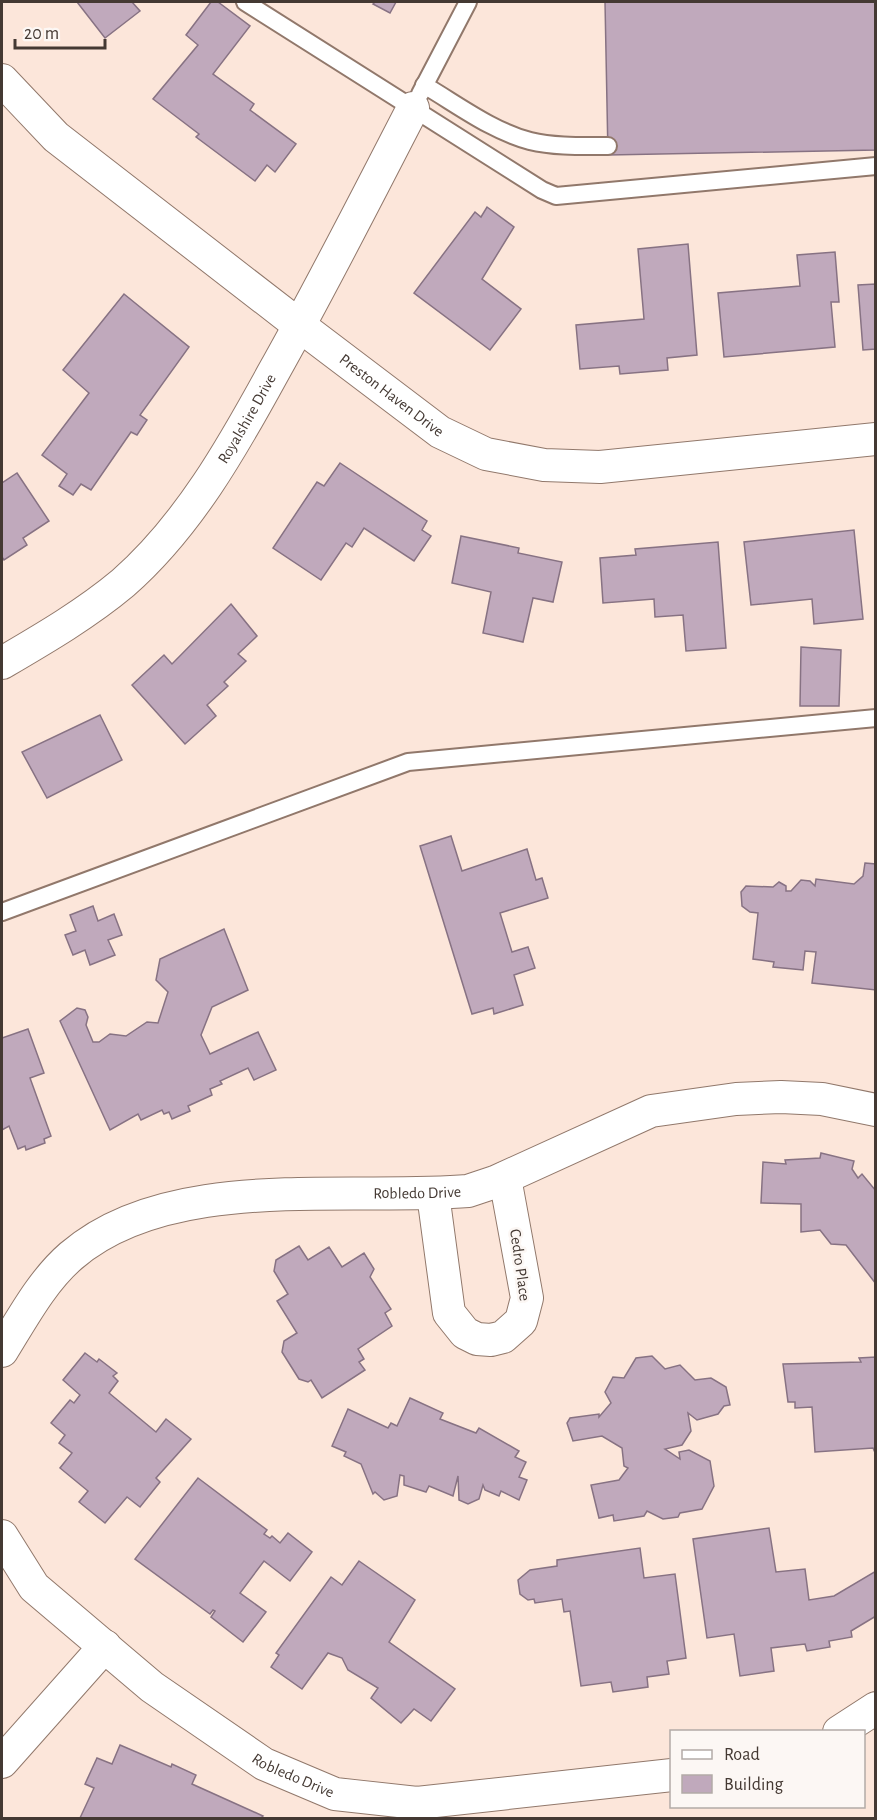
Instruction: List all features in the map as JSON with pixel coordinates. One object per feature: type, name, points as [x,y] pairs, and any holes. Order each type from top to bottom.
[{"type":"street","name":"Preston Haven Drive","points":[[2,80],[56,137],[300,326],[440,432],[486,454],[544,465],[600,467],[876,439]]},
{"type":"street","name":"Royalshire Drive","points":[[2,663],[44,639],[123,583],[167,537],[208,485],[300,326],[418,96]]},
{"type":"street","name":"Robledo Drive","points":[[2,1351],[47,1283],[71,1256],[105,1233],[140,1218],[188,1204],[245,1196],[434,1194],[468,1191],[505,1178],[651,1111],[736,1100],[781,1097],[822,1099],[876,1110]]},
{"type":"street","name":"Cedro Place","points":[[434,1194],[449,1312],[465,1334],[477,1339],[491,1340],[503,1337],[521,1321],[527,1298],[505,1178]]},
{"type":"street","name":"Robledo Drive","points":[[2,1536],[34,1587],[161,1693],[264,1764],[292,1778],[335,1794],[417,1803],[670,1775]]},
{"type":"street","points":[[2,1762],[105,1646]]},
{"type":"street","points":[[841,1730],[876,1708]]},
{"type":"lane","points":[[245,2],[418,96],[497,128],[530,141],[567,146],[608,147]]},
{"type":"lane","points":[[418,96],[468,2]]},
{"type":"lane","points":[[418,96],[542,190],[556,196],[876,166]]},
{"type":"lane","points":[[2,912],[408,762],[876,718]]},
{"type":"building","points":[[77,2],[132,2],[140,11],[105,38]]},
{"type":"building","points":[[211,2],[218,2],[250,26],[213,74],[254,104],[250,110],[296,144],[275,172],[267,165],[255,181],[196,137],[199,134],[153,99],[198,45],[186,35]]},
{"type":"building","points":[[375,2],[396,2],[390,13],[373,4]]},
{"type":"building","points":[[605,2],[876,2],[876,150],[608,155]]},
{"type":"building","points":[[487,207],[514,227],[482,279],[521,309],[490,350],[414,293],[475,212],[481,217]]},
{"type":"building","points":[[688,244],[697,355],[667,358],[668,370],[620,374],[619,366],[580,369],[576,325],[644,319],[638,249]]},
{"type":"building","points":[[835,252],[839,302],[831,302],[835,347],[724,357],[718,293],[800,286],[797,255]]},
{"type":"building","points":[[876,284],[876,349],[863,350],[858,285]]},
{"type":"building","points":[[124,294],[189,347],[140,415],[147,420],[137,435],[131,432],[91,490],[81,484],[73,495],[59,486],[67,474],[42,455],[89,393],[63,370]]},
{"type":"building","points":[[340,463],[427,521],[422,530],[431,536],[414,561],[364,528],[352,547],[346,543],[321,580],[273,548],[317,482],[324,486]]},
{"type":"building","points":[[17,473],[49,521],[23,538],[27,545],[4,560],[2,557],[2,483]]},
{"type":"building","points":[[854,530],[863,619],[814,624],[812,599],[751,605],[744,542]]},
{"type":"building","points":[[461,536],[519,548],[518,553],[562,562],[553,602],[533,598],[523,642],[483,633],[491,592],[452,583]]},
{"type":"building","points":[[718,542],[726,648],[686,651],[683,615],[655,617],[654,599],[603,603],[600,558],[636,555],[635,549]]},
{"type":"building","points":[[231,604],[257,636],[238,654],[246,661],[224,682],[228,686],[207,705],[216,716],[185,744],[132,685],[164,655],[172,664]]},
{"type":"building","points":[[801,647],[841,650],[839,706],[800,706]]},
{"type":"building","points":[[100,715],[122,760],[47,798],[22,752]]},
{"type":"building","points":[[451,836],[462,871],[527,849],[536,880],[542,878],[548,898],[500,913],[512,952],[528,947],[535,968],[514,975],[523,1005],[494,1014],[493,1008],[472,1014],[420,846]]},
{"type":"building","points":[[865,863],[876,864],[876,990],[812,983],[816,952],[805,951],[803,970],[773,967],[774,962],[753,959],[758,913],[750,912],[742,906],[741,892],[746,886],[773,887],[779,882],[786,886],[786,891],[791,891],[801,880],[810,881],[815,886],[816,879],[854,884],[863,876]]},
{"type":"building","points":[[93,906],[98,921],[114,914],[122,935],[108,940],[115,955],[90,965],[85,950],[73,955],[65,935],[76,931],[70,915]]},
{"type":"building","points":[[224,929],[248,990],[212,1007],[201,1035],[210,1054],[258,1032],[276,1070],[254,1080],[248,1068],[220,1081],[222,1084],[210,1089],[212,1095],[188,1106],[190,1111],[172,1119],[169,1112],[164,1114],[162,1110],[141,1120],[138,1114],[110,1130],[60,1021],[77,1008],[85,1010],[88,1017],[86,1025],[93,1042],[99,1042],[110,1034],[126,1036],[147,1022],[158,1023],[168,992],[156,980],[160,959]]},
{"type":"building","points":[[28,1029],[44,1073],[30,1078],[51,1136],[44,1139],[45,1143],[26,1150],[25,1146],[18,1149],[9,1126],[2,1130],[2,1038]]},
{"type":"building","points":[[821,1153],[854,1161],[852,1169],[858,1178],[862,1174],[876,1191],[876,1284],[846,1245],[831,1244],[820,1230],[801,1232],[801,1204],[761,1203],[763,1162],[786,1164],[785,1160],[820,1158]]},
{"type":"building","points":[[299,1246],[308,1260],[329,1247],[342,1267],[364,1253],[374,1269],[370,1277],[391,1309],[385,1313],[392,1326],[358,1349],[364,1359],[359,1362],[365,1370],[322,1398],[311,1380],[308,1382],[299,1379],[282,1352],[284,1341],[297,1333],[277,1301],[288,1294],[274,1271],[276,1260]]},
{"type":"building","points":[[85,1353],[97,1362],[99,1359],[117,1373],[113,1376],[118,1381],[109,1393],[156,1432],[166,1419],[191,1439],[156,1478],[160,1482],[140,1507],[127,1497],[105,1523],[79,1502],[88,1491],[60,1468],[72,1453],[59,1443],[65,1435],[51,1423],[70,1400],[74,1403],[80,1395],[63,1380]]},
{"type":"building","points":[[652,1356],[665,1369],[680,1365],[695,1380],[711,1378],[726,1387],[730,1405],[724,1406],[718,1414],[697,1420],[688,1413],[691,1431],[682,1445],[665,1449],[680,1459],[679,1452],[689,1450],[710,1461],[714,1486],[702,1509],[680,1513],[678,1517],[663,1519],[647,1511],[644,1516],[614,1521],[613,1515],[599,1518],[591,1485],[619,1480],[628,1468],[624,1466],[622,1448],[602,1436],[573,1441],[567,1423],[570,1418],[599,1414],[599,1417],[611,1403],[605,1392],[613,1377],[624,1378],[636,1358]]},
{"type":"building","points":[[876,1357],[876,1455],[873,1448],[815,1452],[812,1407],[795,1408],[795,1402],[788,1402],[783,1364],[861,1362],[859,1358]]},
{"type":"building","points":[[410,1398],[443,1413],[440,1419],[476,1433],[479,1428],[519,1451],[515,1457],[526,1462],[519,1477],[527,1480],[519,1500],[501,1491],[499,1496],[485,1490],[483,1485],[479,1499],[468,1504],[459,1500],[458,1476],[453,1496],[429,1486],[426,1492],[404,1485],[404,1476],[400,1475],[397,1496],[384,1500],[375,1492],[373,1494],[361,1464],[344,1456],[346,1452],[332,1446],[348,1409],[388,1428],[391,1423],[397,1426]]},
{"type":"building","points":[[198,1478],[267,1530],[264,1534],[270,1538],[272,1536],[280,1543],[288,1533],[312,1552],[290,1581],[264,1561],[240,1593],[266,1612],[243,1642],[211,1617],[215,1611],[213,1610],[210,1614],[135,1559]]},
{"type":"building","points":[[769,1528],[776,1572],[805,1569],[809,1600],[834,1596],[876,1571],[876,1616],[851,1631],[852,1637],[829,1641],[830,1647],[807,1651],[805,1644],[771,1648],[774,1671],[740,1676],[734,1634],[707,1638],[693,1539]]},
{"type":"building","points":[[640,1548],[644,1578],[675,1574],[686,1658],[667,1661],[669,1674],[647,1677],[648,1687],[613,1692],[611,1682],[581,1686],[570,1611],[564,1612],[562,1599],[535,1603],[534,1599],[528,1600],[520,1594],[518,1580],[530,1570],[557,1566],[557,1560]]},
{"type":"building","points":[[359,1561],[415,1600],[389,1642],[455,1689],[431,1721],[414,1709],[401,1723],[371,1698],[378,1688],[348,1670],[342,1658],[328,1653],[302,1689],[271,1667],[279,1655],[276,1653],[331,1577],[342,1585]]},
{"type":"building","points":[[120,1745],[196,1775],[192,1784],[263,1816],[261,1818],[80,1818],[94,1788],[85,1784],[97,1758],[112,1764]]}]
